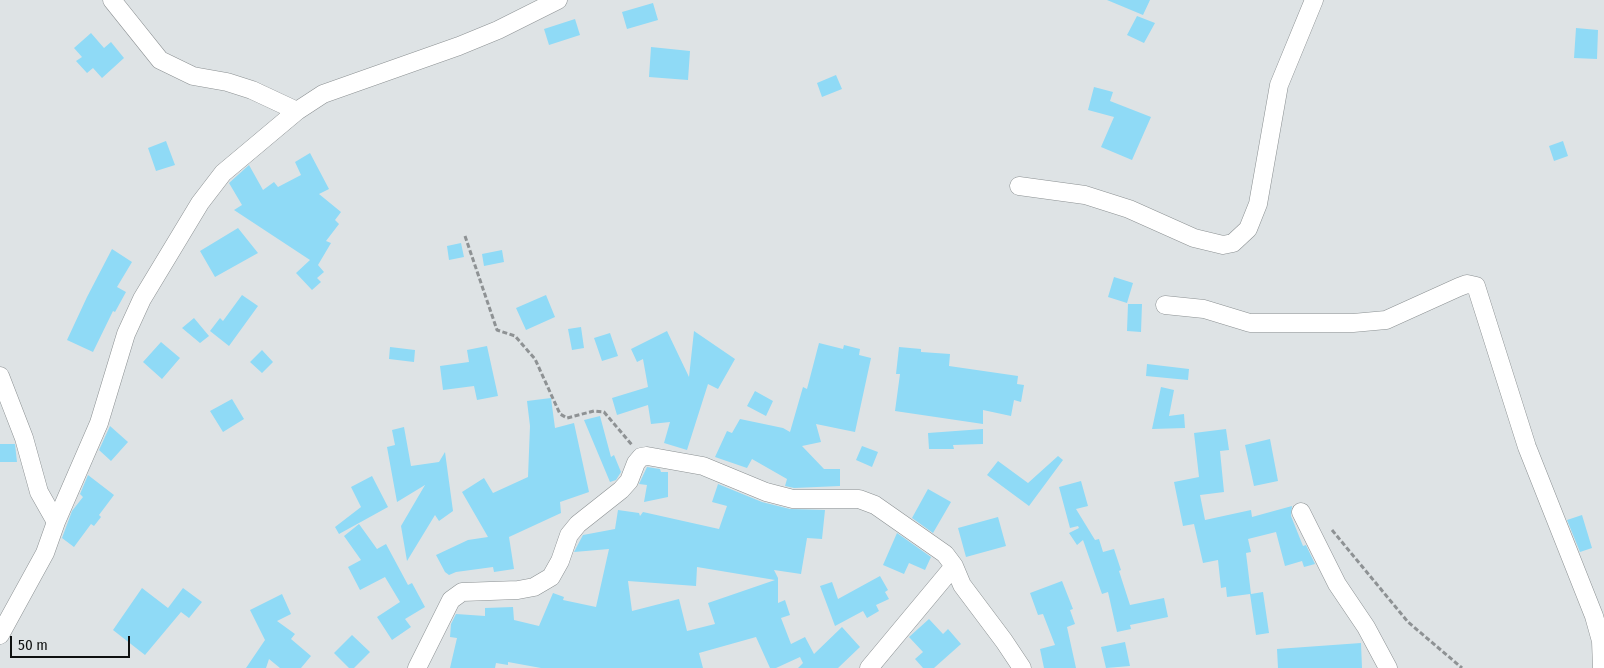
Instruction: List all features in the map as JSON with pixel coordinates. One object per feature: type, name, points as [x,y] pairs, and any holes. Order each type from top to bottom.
[{"type":"street","points":[[112,0],[160,60],[193,76],[227,82],[252,90],[297,110]]},
{"type":"street","points":[[0,636],[45,554],[56,522],[99,423],[126,334],[142,299],[200,203],[223,174],[297,110],[323,94],[466,43],[558,0]]},
{"type":"street","points":[[1020,186],[1085,195],[1129,209],[1194,238],[1223,245],[1233,243],[1248,229],[1258,204],[1280,85],[1314,0]]},
{"type":"street","points":[[1166,305],[1204,308],[1250,323],[1353,323],[1386,320],[1459,287],[1468,284],[1476,286],[1527,447],[1594,616],[1601,641],[1602,668]]},
{"type":"street","points":[[0,376],[24,438],[39,492],[56,522]]},
{"type":"street","points":[[417,668],[451,600],[462,592],[518,590],[534,587],[551,577],[560,561],[569,535],[578,524],[629,481],[641,457],[647,456],[703,466],[766,492],[793,499],[859,499],[875,506],[945,554],[954,566],[962,585],[1022,668]]},
{"type":"street","points":[[1301,512],[1337,584],[1366,627],[1388,668]]},
{"type":"street","points":[[870,668],[954,566]]},
{"type":"path","points":[[465,236],[497,330],[515,336],[535,359],[560,414],[568,418],[594,411],[604,412],[641,457]]},
{"type":"path","points":[[1332,530],[1408,622],[1462,668]]},
{"type":"building","points":[[1107,0],[1150,0],[1143,15]]},
{"type":"building","points":[[653,3],[658,20],[627,29],[622,12]]},
{"type":"building","points":[[1137,16],[1155,23],[1144,43],[1127,35]]},
{"type":"building","points":[[575,19],[580,35],[549,45],[544,29]]},
{"type":"building","points":[[1576,28],[1598,30],[1597,59],[1574,58]]},
{"type":"building","points":[[91,33],[104,48],[111,42],[124,58],[102,78],[93,68],[87,73],[76,61],[82,57],[74,48]]},
{"type":"building","points":[[651,47],[690,51],[688,80],[649,77]]},
{"type":"building","points":[[836,75],[842,89],[822,97],[817,83]]},
{"type":"building","points":[[1094,87],[1113,92],[1110,101],[1151,117],[1132,160],[1101,147],[1114,117],[1088,110]]},
{"type":"building","points":[[166,141],[175,165],[156,171],[148,148]]},
{"type":"building","points":[[1563,141],[1568,156],[1554,161],[1549,146]]},
{"type":"building","points":[[310,153],[329,189],[319,194],[341,212],[335,220],[339,224],[326,241],[331,243],[318,265],[324,272],[317,278],[321,282],[312,290],[296,273],[310,260],[234,210],[242,205],[229,183],[249,165],[263,190],[274,182],[278,187],[301,175],[295,162]]},
{"type":"building","points":[[238,228],[258,253],[215,277],[200,251]]},
{"type":"building","points":[[461,243],[464,257],[449,260],[447,246]]},
{"type":"building","points":[[112,249],[132,262],[117,287],[126,292],[115,312],[113,311],[93,352],[67,340]]},
{"type":"building","points":[[502,250],[504,262],[484,266],[482,254]]},
{"type":"building","points":[[1114,277],[1133,283],[1127,303],[1108,297]]},
{"type":"building","points":[[242,295],[258,306],[229,346],[210,331],[220,318],[223,321]]},
{"type":"building","points":[[546,295],[555,317],[526,330],[516,308]]},
{"type":"building","points":[[1128,304],[1142,304],[1141,332],[1127,331]]},
{"type":"building","points":[[194,318],[209,336],[200,343],[182,328]]},
{"type":"building","points":[[581,327],[584,348],[572,350],[568,329]]},
{"type":"building","points":[[667,331],[689,377],[694,331],[735,359],[718,389],[708,384],[687,450],[664,443],[670,422],[651,424],[648,405],[617,415],[612,398],[648,387],[643,359],[637,362],[631,349]]},
{"type":"building","points":[[610,333],[618,356],[602,361],[594,338]]},
{"type":"building","points":[[161,342],[180,358],[162,379],[143,362]]},
{"type":"building","points":[[819,343],[843,349],[844,345],[860,349],[859,355],[871,358],[855,432],[816,424],[821,442],[802,446],[824,469],[840,469],[840,486],[794,488],[785,486],[787,479],[752,459],[747,468],[715,457],[727,431],[732,433],[740,419],[783,428],[790,432],[803,387],[807,389]]},
{"type":"building","points":[[487,346],[498,396],[477,400],[474,386],[443,390],[440,366],[469,362],[467,350]]},
{"type":"building","points":[[390,347],[415,350],[414,362],[389,359]]},
{"type":"building","points":[[899,347],[921,349],[921,352],[950,354],[949,366],[1018,376],[1017,384],[1024,385],[1021,402],[1014,400],[1011,416],[983,410],[983,424],[895,411],[900,374],[896,374]]},
{"type":"building","points":[[262,350],[273,362],[262,373],[250,362]]},
{"type":"building","points":[[1147,364],[1189,369],[1188,380],[1146,376]]},
{"type":"building","points":[[1161,387],[1174,390],[1169,416],[1184,414],[1185,428],[1152,429]]},
{"type":"building","points":[[755,391],[773,401],[766,416],[747,406]]},
{"type":"building","points":[[551,398],[555,428],[574,423],[589,492],[560,502],[561,513],[509,537],[514,569],[494,572],[493,567],[456,572],[449,575],[445,572],[436,555],[468,540],[488,537],[462,492],[484,478],[493,493],[528,477],[530,426],[527,401]]},
{"type":"building","points":[[232,399],[244,419],[223,432],[210,411]]},
{"type":"building","points":[[600,416],[611,457],[614,455],[621,472],[616,480],[610,482],[584,420]]},
{"type":"building","points":[[110,426],[128,442],[111,461],[99,450]]},
{"type":"building","points":[[404,427],[411,466],[439,462],[445,452],[453,511],[439,521],[435,515],[407,561],[401,526],[425,485],[397,502],[387,447],[395,445],[392,430]]},
{"type":"building","points":[[983,429],[983,444],[953,445],[954,449],[929,449],[928,433]]},
{"type":"building","points":[[1226,429],[1229,450],[1220,451],[1224,492],[1200,495],[1205,520],[1251,510],[1252,517],[1292,506],[1291,516],[1303,546],[1306,545],[1315,564],[1304,567],[1302,561],[1285,566],[1276,532],[1248,539],[1251,552],[1246,553],[1251,594],[1263,592],[1269,633],[1256,635],[1250,594],[1227,597],[1226,587],[1221,588],[1218,560],[1203,563],[1194,524],[1183,526],[1174,482],[1199,477],[1194,433]]},
{"type":"building","points":[[1270,439],[1278,481],[1254,486],[1245,445]]},
{"type":"building","points":[[0,444],[15,444],[17,462],[0,462]]},
{"type":"building","points":[[862,446],[878,452],[872,467],[856,460]]},
{"type":"building","points":[[1058,456],[1063,460],[1029,506],[987,475],[998,461],[1028,483]]},
{"type":"building","points":[[647,467],[660,469],[661,472],[668,472],[668,497],[644,502],[647,485],[639,484]]},
{"type":"building","points":[[88,475],[114,495],[99,515],[101,517],[94,526],[91,524],[74,547],[62,538],[72,511],[83,497],[80,494]]},
{"type":"building","points":[[372,476],[388,507],[339,534],[335,527],[361,507],[351,487]]},
{"type":"building","points":[[1081,481],[1088,506],[1076,509],[1095,540],[1099,539],[1103,552],[1114,549],[1130,605],[1164,598],[1168,617],[1130,625],[1131,629],[1117,632],[1108,592],[1102,594],[1083,540],[1077,545],[1069,533],[1079,528],[1078,526],[1070,528],[1059,487]]},
{"type":"building","points":[[718,484],[762,502],[790,509],[825,510],[822,539],[807,538],[801,574],[774,570],[778,578],[778,603],[785,600],[790,615],[781,618],[791,644],[805,637],[814,654],[842,627],[860,647],[838,668],[798,668],[803,663],[800,657],[776,668],[770,668],[756,637],[699,653],[703,668],[541,668],[508,662],[508,665],[496,663],[495,668],[450,668],[457,638],[450,637],[451,624],[456,614],[485,616],[485,608],[513,607],[514,620],[539,626],[553,593],[564,597],[563,600],[596,607],[609,549],[574,552],[583,535],[615,529],[618,510],[639,513],[640,516],[643,512],[719,529],[727,506],[712,502]],"holes":[[[697,567],[775,580],[708,603],[715,624],[687,631],[679,599],[632,611],[628,581],[696,586]]]},
{"type":"building","points":[[928,489],[951,502],[933,533],[912,518]]},
{"type":"building","points":[[1582,515],[1592,548],[1580,552],[1567,520]]},
{"type":"building","points":[[998,517],[1006,546],[966,557],[958,528]]},
{"type":"building","points":[[359,524],[377,549],[386,544],[408,585],[412,583],[425,607],[405,619],[411,627],[392,640],[377,617],[400,602],[385,577],[360,590],[348,567],[361,560],[344,536]]},
{"type":"building","points":[[897,533],[931,557],[925,570],[909,563],[904,574],[883,565]]},
{"type":"building","points":[[880,576],[888,590],[885,592],[889,599],[876,605],[879,611],[867,618],[863,611],[835,626],[820,586],[832,582],[838,599]]},
{"type":"building","points":[[1062,581],[1073,609],[1070,610],[1075,624],[1067,627],[1076,668],[1044,668],[1040,649],[1055,645],[1043,614],[1038,615],[1030,593]]},
{"type":"building","points":[[142,588],[168,608],[183,588],[202,602],[189,618],[181,612],[145,655],[113,630]]},
{"type":"building","points":[[282,594],[291,614],[277,621],[295,634],[291,639],[311,656],[301,668],[280,668],[269,659],[266,668],[246,668],[265,640],[250,610]]},
{"type":"building","points":[[929,619],[943,634],[948,629],[961,644],[934,668],[923,668],[915,659],[923,652],[909,637]]},
{"type":"building","points":[[352,635],[370,652],[354,668],[349,668],[334,653]]},
{"type":"building","points":[[1125,642],[1130,666],[1106,668],[1101,647]]},
{"type":"building","points":[[1361,643],[1362,668],[1278,668],[1277,649]]}]
